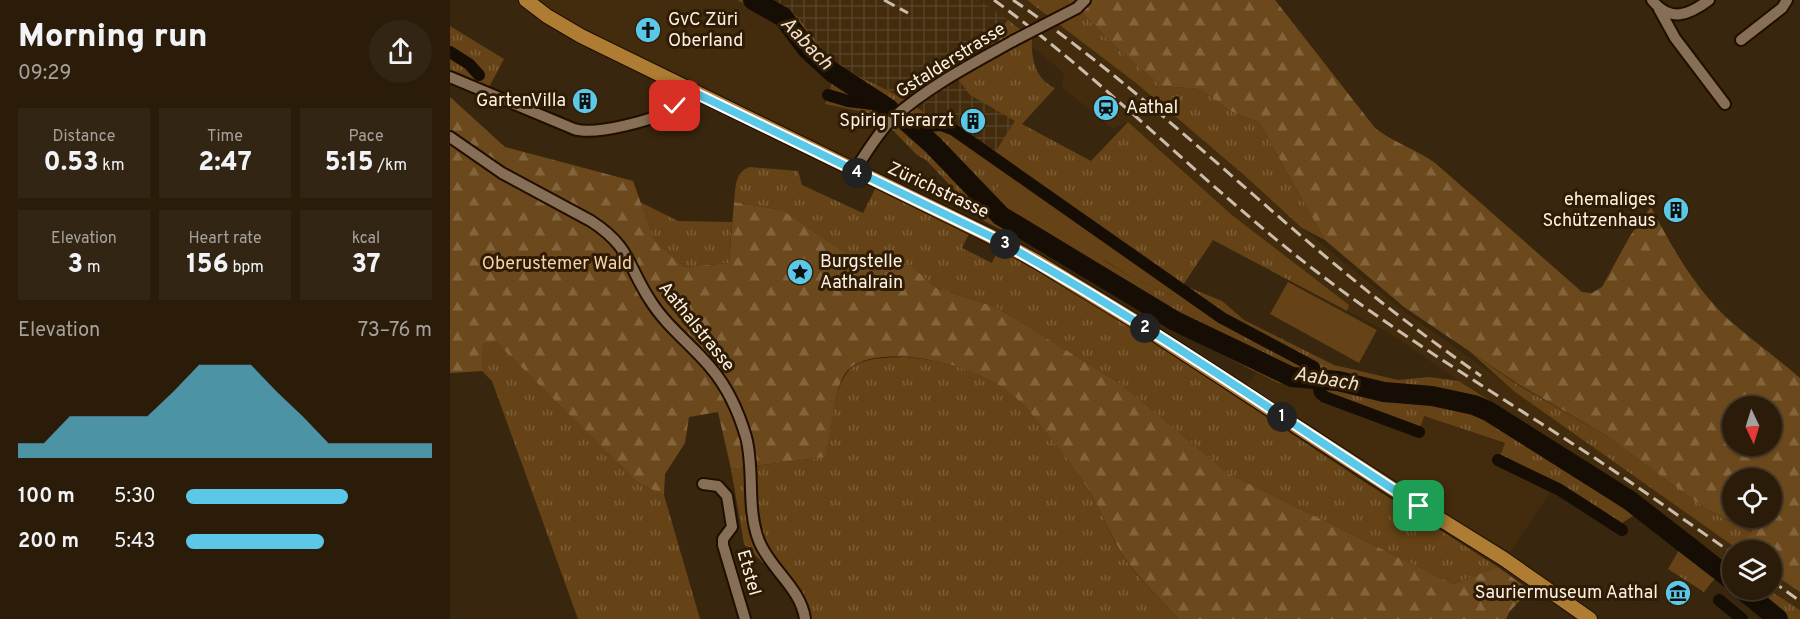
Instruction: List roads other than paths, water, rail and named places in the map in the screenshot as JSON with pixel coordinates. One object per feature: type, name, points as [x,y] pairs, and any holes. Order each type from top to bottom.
[{"type":"main road","name":"Zürichstrasse","points":[[526,0],[572,32],[995,239],[1062,276],[1504,559],[1590,619]]},
{"type":"street","points":[[1656,5],[1678,15],[1688,13],[1709,0]]},
{"type":"street","points":[[1741,40],[1782,8],[1787,0]]},
{"type":"street","name":"Gstalderstrasse","points":[[854,171],[882,131],[898,114],[955,75],[1081,4]]},
{"type":"street","points":[[1656,5],[1675,39],[1725,104]]},
{"type":"street","points":[[450,77],[574,129],[589,132],[663,113],[680,102],[689,90]]},
{"type":"street","name":"Aathalstrasse","points":[[450,137],[481,160],[591,221],[613,237],[626,254],[653,305],[719,379],[730,397],[750,455],[753,520],[759,542],[802,605],[805,619]]},
{"type":"street","name":"Etstel","points":[[704,484],[718,486],[726,496],[732,527],[723,539],[723,545],[745,619]]},
{"type":"waterway","name":"Aabach","points":[[753,0],[783,17],[808,50],[832,72],[889,109]]},
{"type":"waterway","points":[[450,52],[469,64],[479,75]]},
{"type":"waterway","points":[[828,95],[848,101],[882,105]]},
{"type":"waterway","name":"Aabach","points":[[907,122],[933,145],[1001,216],[1175,321],[1292,377],[1338,381],[1384,392],[1432,396],[1474,405],[1488,411],[1629,500],[1722,572]]},
{"type":"waterway","points":[[913,127],[941,125],[954,130],[1222,318],[1314,367],[1320,393],[1325,397],[1419,432]]},
{"type":"waterway","points":[[1498,460],[1560,490],[1622,530]]},
{"type":"waterway","points":[[1719,600],[1742,619]]},
{"type":"waterway","name":"Aabach","points":[[1755,600],[1778,619]]},
{"type":"railway","points":[[884,0],[908,13]]},
{"type":"railway","points":[[994,0],[1077,65],[1235,205],[1317,272],[1416,343],[1605,465],[1722,546]]},
{"type":"railway","points":[[1013,0],[1057,31],[1140,97],[1376,298],[1481,376]]},
{"type":"railway","points":[[1782,588],[1800,601]]},
{"type":"place","name":"GvC Züri Oberland","points":[[648,30]]},
{"type":"place","name":"GartenVilla","points":[[585,101]]},
{"type":"place","name":"Aathal","points":[[1106,108]]},
{"type":"place","name":"Spirig Tierarzt","points":[[973,121]]},
{"type":"place","name":"ehemaliges Schützenhaus","points":[[1676,210]]},
{"type":"place","name":"Burgstelle Aathalrain","points":[[800,272]]},
{"type":"place","name":"Sauriermuseum Aathal","points":[[1678,593]]},
{"type":"park label","name":"Oberustemer Wald","points":[[557,264]]}]
